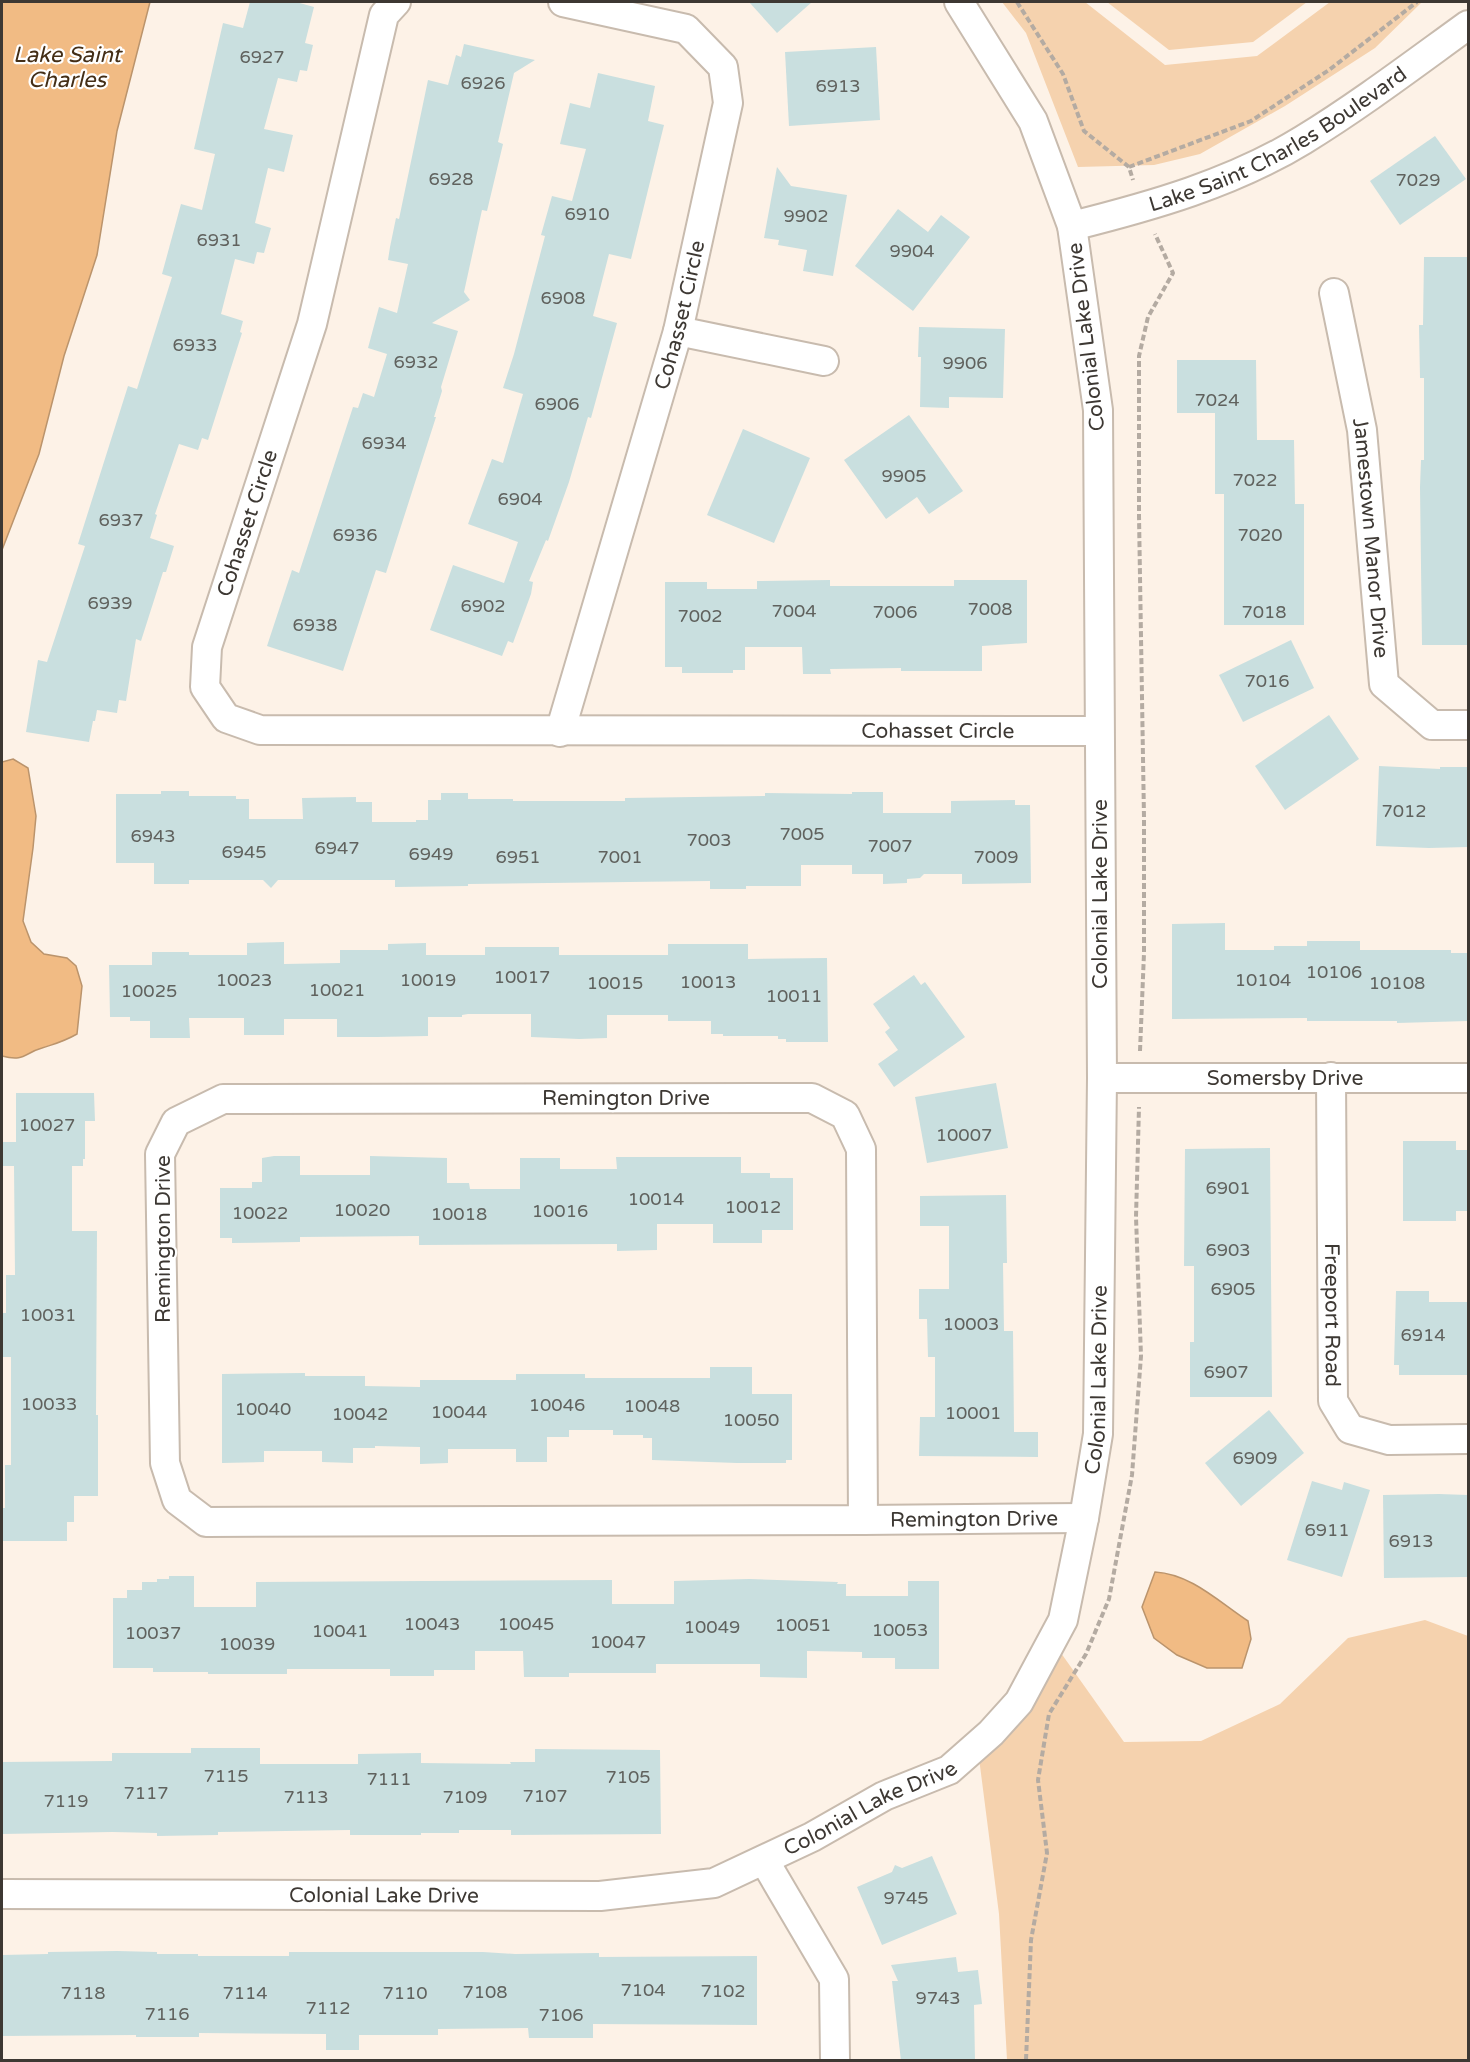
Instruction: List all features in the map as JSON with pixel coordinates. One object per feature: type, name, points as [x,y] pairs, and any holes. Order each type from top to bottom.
[{"type":"street","name":"Cohasset Circle","points":[[396,2],[384,15],[312,324],[207,647],[205,687],[226,718],[260,730],[1099,731]]},
{"type":"street","name":"Cohasset Circle","points":[[560,732],[678,331],[728,104],[723,67],[686,29],[563,2]]},
{"type":"street","name":"Colonial Lake Drive","points":[[2,1894],[600,1896],[714,1882],[812,1837],[884,1796],[948,1770],[991,1733],[1019,1702],[1064,1620],[1098,1434],[1102,1078],[1098,410],[1072,226],[1033,121],[959,2]]},
{"type":"street","name":"Lake Saint Charles Boulevard","points":[[1072,226],[1144,208],[1232,176],[1302,141],[1387,84],[1468,25]]},
{"type":"street","name":"Jamestown Manor Drive","points":[[1334,293],[1362,430],[1384,684],[1432,725],[1468,725]]},
{"type":"street","points":[[678,331],[824,361]]},
{"type":"street","name":"Somersby Drive","points":[[1102,1078],[1139,1080],[1331,1077],[1468,1078]]},
{"type":"street","name":"Freeport Road","points":[[1331,1077],[1333,1401],[1350,1429],[1389,1440],[1468,1439]]},
{"type":"street","name":"Remington Drive","points":[[863,1520],[861,1149],[845,1115],[812,1098],[223,1100],[176,1122],[160,1154],[165,1462],[177,1500],[206,1522],[863,1520],[1084,1518]]},
{"type":"street","points":[[764,1860],[834,1979],[835,2061]]},
{"type":"path","points":[[1129,167],[1251,121],[1329,70],[1417,2]]},
{"type":"path","points":[[1026,2061],[1031,1940],[1047,1853],[1038,1780],[1049,1714]]},
{"type":"shaded area","points":[[1002,2],[1085,2],[1165,65],[1257,56],[1330,2],[1422,2],[1375,48],[1285,106],[1200,154],[1154,165],[1078,167],[1026,33]]},
{"type":"shaded area","points":[[1107,2],[1307,2],[1253,42],[1169,50]]},
{"type":"shaded area","points":[[1425,1620],[1468,1636],[1468,2060],[1007,2060],[999,1914],[979,1758],[1056,1646],[1124,1742],[1201,1741],[1280,1704],[1348,1638]]},
{"type":"water","name":"Lake Saint Charles","points":[[2,2],[150,2],[117,131],[97,255],[64,356],[39,454],[2,550]]},
{"type":"water","points":[[13,759],[28,768],[36,816],[23,921],[31,942],[44,954],[67,958],[76,966],[82,986],[77,1034],[24,1056],[10,1058],[2,1056],[2,762]]},
{"type":"water","points":[[1155,1572],[1193,1583],[1248,1621],[1251,1639],[1242,1668],[1207,1668],[1177,1655],[1154,1638],[1142,1607]]},
{"type":"building","points":[[250,2],[296,2],[314,7],[305,43],[313,45],[307,71],[300,70],[297,82],[278,78],[264,129],[293,135],[284,172],[268,168],[255,223],[271,228],[264,253],[257,252],[254,264],[235,259],[221,314],[243,321],[240,332],[242,333],[208,440],[202,438],[198,450],[179,444],[155,514],[157,515],[150,538],[174,546],[166,572],[163,572],[141,641],[136,639],[126,701],[119,700],[117,713],[97,710],[89,742],[26,732],[38,660],[47,662],[85,546],[78,544],[128,386],[137,389],[172,277],[162,274],[181,204],[202,210],[215,154],[194,149],[223,23],[243,28]]},
{"type":"building","points":[[749,2],[812,2],[777,33]]},
{"type":"building","points":[[464,44],[535,60],[514,73],[498,142],[503,144],[487,211],[482,210],[464,292],[470,300],[432,323],[458,331],[441,387],[442,391],[434,417],[436,417],[386,573],[376,570],[343,671],[267,646],[292,570],[299,573],[353,407],[358,408],[363,393],[374,397],[387,354],[368,348],[379,307],[397,313],[408,264],[388,260],[396,218],[399,219],[428,80],[448,85],[456,55],[461,57]]},
{"type":"building","points":[[876,47],[880,120],[789,126],[785,52]]},
{"type":"building","points":[[598,73],[655,86],[648,121],[664,125],[631,259],[609,254],[593,316],[617,323],[591,418],[588,417],[569,482],[548,541],[546,540],[529,581],[533,582],[531,594],[513,643],[508,641],[502,656],[430,630],[453,565],[504,583],[518,542],[468,524],[492,459],[503,463],[523,394],[503,388],[545,236],[541,235],[552,196],[572,201],[586,149],[560,144],[570,103],[590,108]]},
{"type":"building","points":[[1435,136],[1466,179],[1400,225],[1370,181]]},
{"type":"building","points":[[777,167],[791,186],[847,195],[833,276],[803,271],[807,250],[778,245],[779,240],[764,238]]},
{"type":"building","points":[[898,209],[928,232],[941,215],[970,237],[913,311],[855,266]]},
{"type":"building","points":[[1424,257],[1468,257],[1468,645],[1422,645],[1420,487],[1421,460],[1424,460],[1424,378],[1420,378],[1419,325],[1423,325]]},
{"type":"building","points":[[919,327],[1005,329],[1003,398],[949,397],[949,408],[920,407]]},
{"type":"building","points":[[1177,360],[1256,360],[1257,440],[1294,440],[1295,504],[1304,504],[1304,625],[1224,625],[1224,494],[1215,494],[1215,413],[1177,413]]},
{"type":"building","points":[[909,415],[963,491],[929,514],[917,497],[886,519],[844,460]]},
{"type":"building","points":[[743,429],[810,458],[774,543],[707,515]]},
{"type":"building","points":[[830,580],[830,586],[954,586],[954,580],[1027,580],[1027,643],[982,646],[982,671],[901,671],[901,668],[830,669],[831,674],[803,674],[802,647],[745,647],[745,670],[733,670],[733,673],[682,673],[682,667],[665,667],[665,582],[707,582],[707,589],[757,589],[757,581]]},
{"type":"building","points":[[1291,640],[1314,688],[1243,722],[1219,675]]},
{"type":"building","points":[[1329,715],[1359,759],[1285,810],[1255,766]]},
{"type":"building","points":[[1379,766],[1440,769],[1440,767],[1468,767],[1468,847],[1376,846]]},
{"type":"building","points":[[161,791],[189,791],[189,796],[236,796],[236,799],[249,799],[249,819],[303,819],[302,798],[356,797],[356,802],[372,802],[372,822],[428,820],[428,800],[441,800],[441,793],[468,793],[468,799],[513,799],[513,801],[625,801],[625,798],[765,796],[765,793],[883,792],[883,813],[951,813],[951,801],[1015,800],[1015,805],[1030,805],[1031,883],[962,884],[962,874],[924,874],[920,878],[907,879],[907,883],[883,884],[883,874],[852,874],[852,865],[801,865],[801,886],[746,886],[746,889],[710,889],[710,881],[395,887],[395,880],[278,880],[271,888],[263,880],[189,880],[189,884],[154,884],[154,863],[116,863],[116,794],[161,794]]},
{"type":"building","points":[[1225,923],[1225,950],[1274,950],[1274,946],[1307,946],[1307,941],[1360,941],[1360,950],[1451,950],[1451,953],[1468,953],[1468,1021],[1397,1023],[1397,1021],[1307,1021],[1307,1018],[1172,1019],[1172,924]]},
{"type":"building","points":[[284,942],[284,964],[340,963],[340,950],[388,950],[388,944],[426,943],[426,955],[485,955],[485,947],[559,947],[559,955],[668,955],[668,944],[748,944],[748,959],[827,958],[828,1042],[786,1042],[786,1039],[778,1039],[778,1036],[711,1034],[711,1021],[668,1021],[668,1015],[607,1015],[607,1038],[579,1039],[531,1037],[531,1014],[468,1014],[462,1017],[428,1017],[428,1036],[377,1037],[337,1037],[337,1019],[284,1019],[284,1035],[244,1035],[244,1018],[189,1018],[190,1038],[150,1038],[150,1021],[130,1021],[130,1017],[110,1017],[109,965],[152,965],[152,952],[189,952],[189,955],[247,955],[247,943]]},
{"type":"building","points":[[914,975],[921,985],[925,982],[965,1037],[894,1087],[878,1064],[898,1050],[885,1032],[890,1028],[873,1004]]},
{"type":"building","points":[[996,1083],[1008,1148],[927,1163],[915,1097]]},
{"type":"building","points":[[16,1093],[94,1093],[95,1121],[85,1121],[83,1166],[72,1166],[72,1231],[97,1231],[98,1496],[74,1496],[74,1522],[67,1522],[67,1541],[2,1541],[5,1465],[11,1465],[11,1357],[2,1357],[2,1313],[6,1313],[6,1275],[15,1275],[14,1166],[3,1166],[3,1142],[16,1142]]},
{"type":"building","points":[[1403,1141],[1456,1141],[1456,1150],[1468,1150],[1468,1211],[1456,1211],[1456,1221],[1403,1221]]},
{"type":"building","points":[[1270,1148],[1272,1397],[1190,1397],[1190,1342],[1194,1342],[1194,1266],[1184,1266],[1185,1149]]},
{"type":"building","points":[[300,1156],[300,1175],[370,1175],[370,1156],[447,1158],[447,1183],[469,1183],[470,1189],[520,1189],[520,1158],[560,1158],[560,1169],[617,1169],[616,1157],[741,1157],[741,1173],[770,1173],[770,1178],[793,1178],[793,1230],[762,1230],[762,1243],[713,1243],[713,1224],[657,1224],[657,1250],[617,1251],[617,1244],[419,1245],[419,1236],[300,1237],[300,1242],[232,1243],[232,1238],[220,1238],[220,1188],[252,1188],[252,1182],[262,1182],[262,1158]]},
{"type":"building","points":[[1006,1195],[1007,1263],[1003,1263],[1004,1331],[1013,1331],[1014,1432],[1038,1432],[1038,1457],[919,1456],[920,1417],[935,1417],[935,1357],[928,1357],[927,1319],[919,1319],[919,1289],[949,1289],[949,1226],[920,1226],[920,1196]]},
{"type":"building","points":[[1396,1291],[1429,1291],[1429,1302],[1468,1302],[1468,1375],[1399,1375],[1399,1365],[1394,1365]]},
{"type":"building","points":[[710,1367],[752,1367],[752,1394],[792,1394],[792,1460],[786,1460],[786,1463],[737,1463],[652,1460],[652,1438],[643,1438],[643,1435],[613,1435],[613,1430],[569,1430],[569,1437],[547,1437],[547,1462],[516,1462],[516,1449],[448,1449],[448,1463],[420,1464],[420,1447],[375,1446],[375,1448],[353,1448],[353,1463],[322,1462],[322,1451],[264,1451],[264,1462],[222,1463],[222,1374],[305,1373],[305,1376],[365,1376],[365,1386],[420,1387],[420,1380],[516,1380],[516,1374],[585,1374],[585,1378],[710,1378]]},
{"type":"building","points":[[1269,1410],[1304,1453],[1241,1506],[1205,1463]]},
{"type":"building","points":[[1312,1481],[1342,1490],[1344,1482],[1370,1490],[1342,1577],[1287,1560]]},
{"type":"building","points":[[1383,1495],[1468,1495],[1468,1577],[1384,1578]]},
{"type":"building","points":[[169,1576],[194,1576],[194,1607],[256,1607],[256,1582],[612,1580],[612,1604],[674,1604],[674,1581],[749,1579],[838,1582],[837,1584],[846,1584],[846,1596],[908,1596],[908,1581],[939,1581],[939,1669],[895,1669],[895,1658],[862,1658],[862,1652],[807,1651],[807,1678],[760,1677],[760,1664],[656,1664],[656,1673],[569,1673],[569,1677],[524,1677],[523,1651],[475,1651],[475,1670],[434,1670],[434,1676],[390,1676],[390,1669],[287,1669],[287,1674],[208,1674],[208,1672],[153,1672],[153,1668],[113,1668],[113,1598],[127,1598],[127,1590],[142,1590],[142,1582],[157,1582],[157,1579],[169,1579]]},
{"type":"building","points":[[191,1748],[260,1748],[260,1764],[358,1764],[358,1754],[421,1753],[421,1763],[511,1764],[510,1762],[535,1762],[535,1749],[660,1750],[661,1834],[511,1835],[511,1830],[459,1830],[459,1833],[421,1833],[421,1835],[350,1835],[350,1830],[218,1832],[218,1835],[157,1836],[157,1833],[112,1832],[2,1834],[2,1762],[112,1761],[112,1753],[191,1753]]},
{"type":"building","points":[[932,1856],[957,1914],[882,1945],[857,1887],[892,1872],[895,1865],[902,1868]]},
{"type":"building","points":[[117,1951],[198,1954],[198,1956],[289,1956],[289,1952],[483,1952],[599,1953],[599,1957],[757,1956],[757,2025],[593,2024],[593,2038],[529,2038],[528,2028],[438,2029],[438,2035],[359,2035],[359,2050],[326,2050],[326,2034],[199,2033],[199,2037],[2,2036],[2,1955]]},
{"type":"building","points":[[956,1957],[958,1972],[978,1970],[982,2004],[974,2005],[975,2061],[901,2061],[892,1981],[898,1981],[891,1965]]}]
